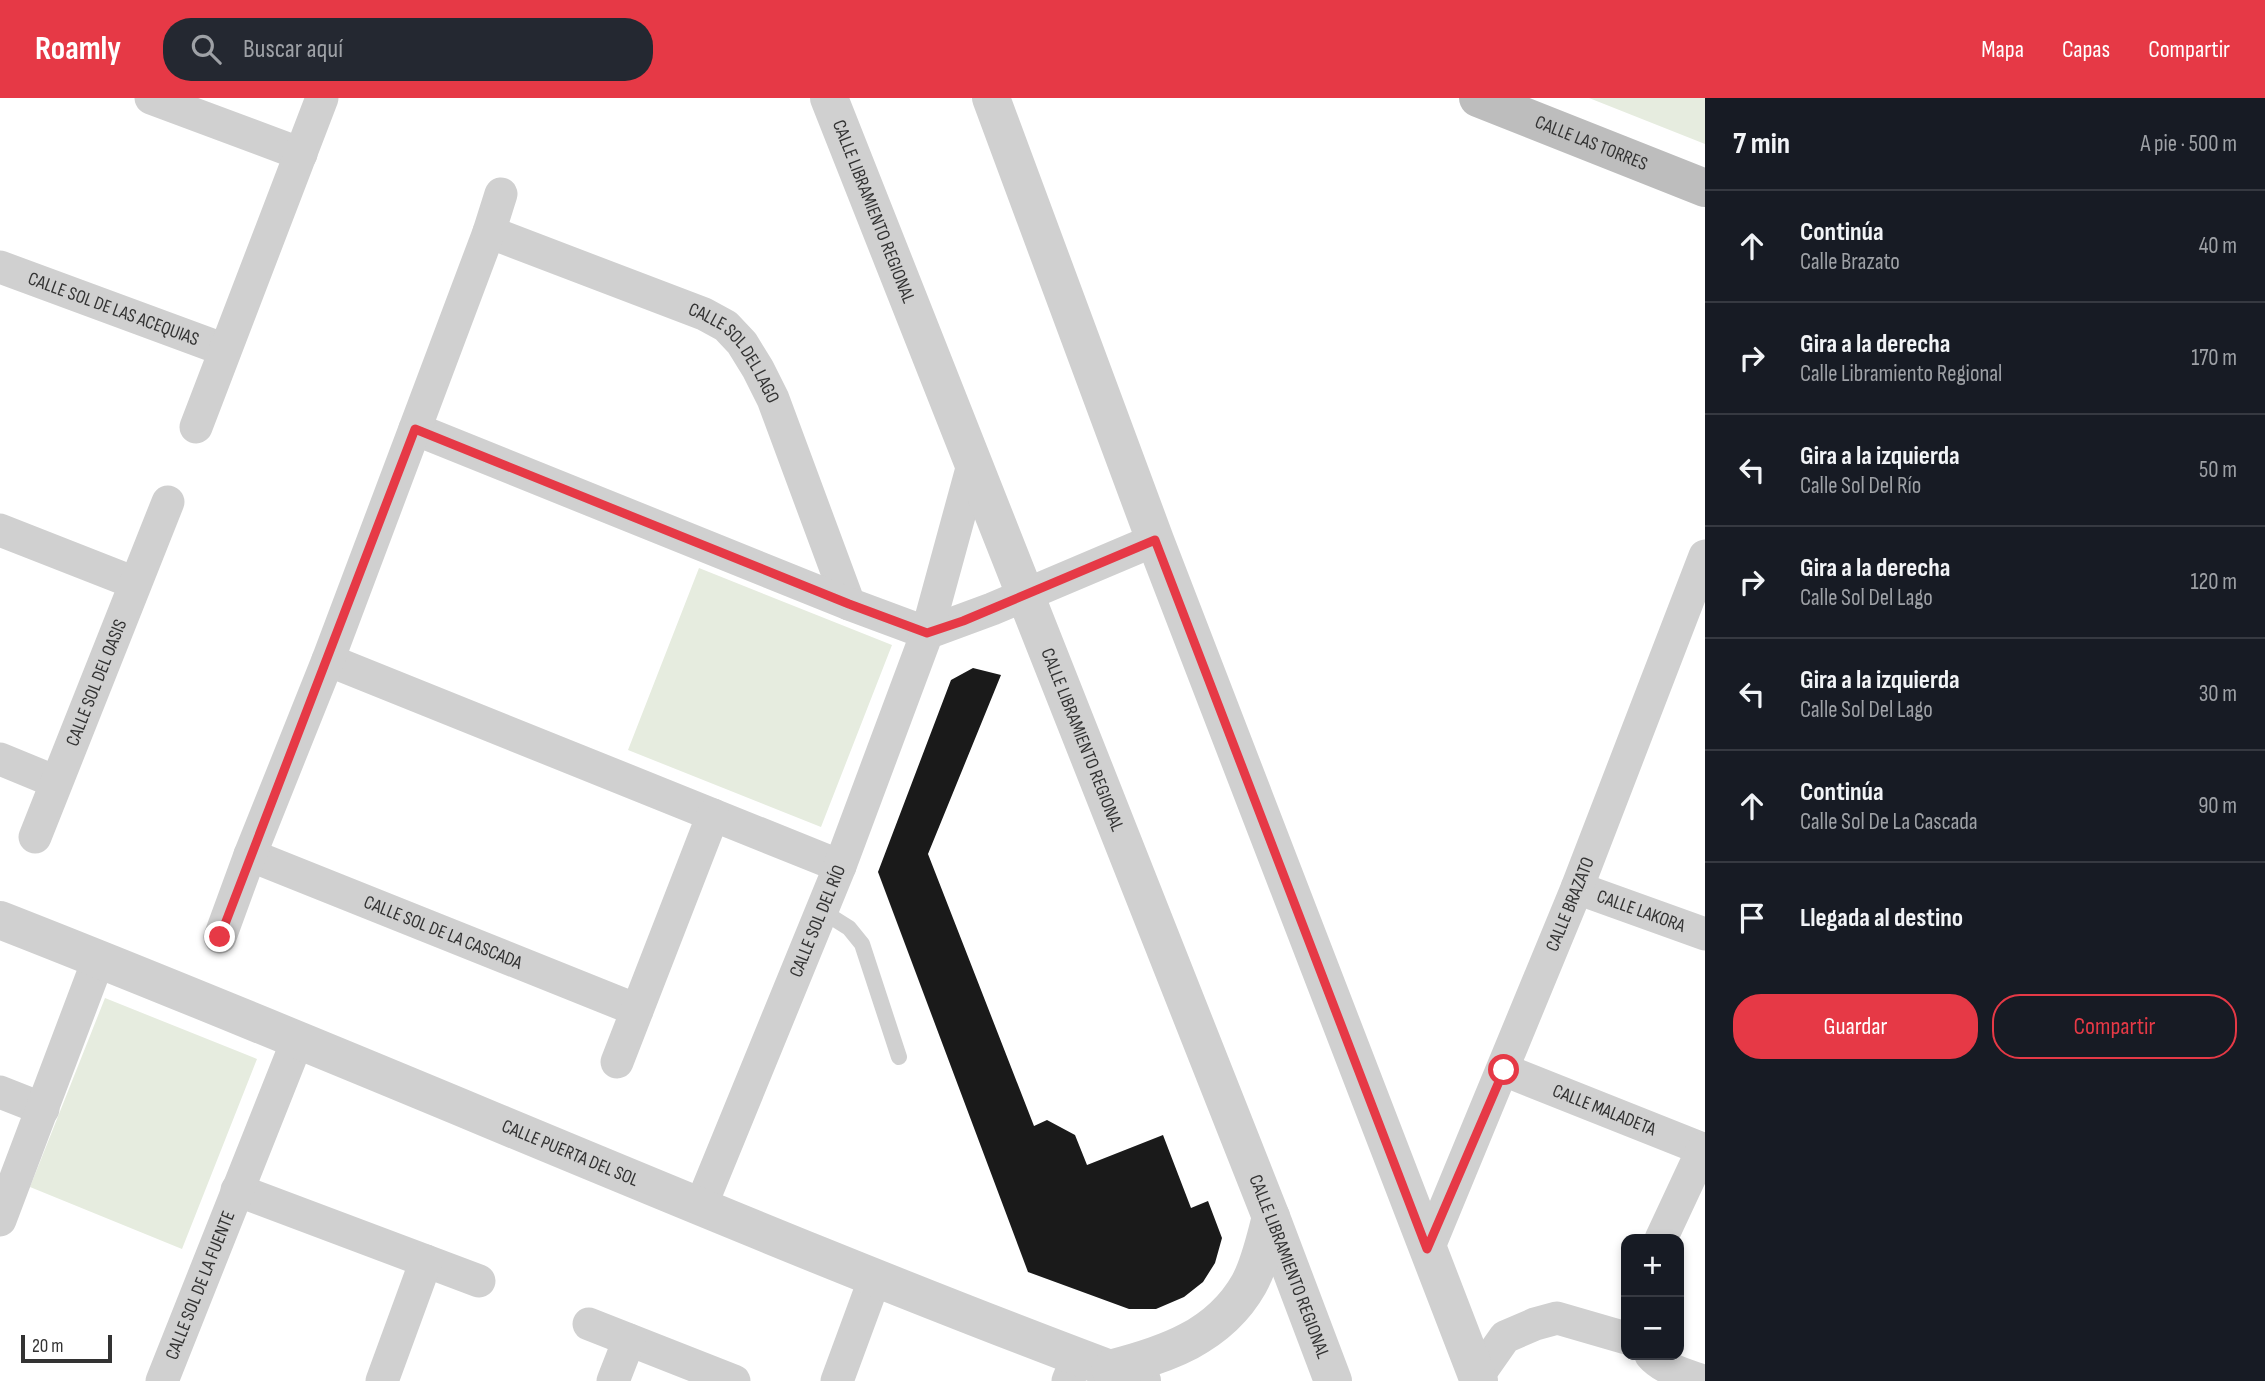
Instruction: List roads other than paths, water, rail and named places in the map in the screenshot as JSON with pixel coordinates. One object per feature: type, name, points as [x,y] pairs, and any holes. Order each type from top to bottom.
[{"type":"main road","name":"CALLE LAS TORRES","points":[[1478,98],[1705,188]]},
{"type":"street","points":[[151,98],[301,154]]},
{"type":"street","points":[[196,427],[323,98]]},
{"type":"street","name":"CALLE LIBRAMIENTO REGIONAL","points":[[830,98],[1271,1217],[1333,1381]]},
{"type":"street","points":[[990,98],[1155,540],[1478,1379]]},
{"type":"street","points":[[220,937],[366,560],[501,194]]},
{"type":"street","name":"CALLE SOL DEL LAGO","points":[[489,232],[704,314],[726,326],[742,343],[773,399],[849,604]]},
{"type":"street","name":"CALLE SOL DE LAS ACEQUIAS","points":[[0,267],[225,350]]},
{"type":"street","points":[[415,429],[927,633],[1027,595],[1155,540]]},
{"type":"street","name":"CALLE SOL DEL RÍO","points":[[700,1208],[840,866],[927,633],[974,461]]},
{"type":"street","name":"CALLE SOL DEL OASIS","points":[[35,837],[168,502]]},
{"type":"street","points":[[0,530],[135,583]]},
{"type":"street","name":"CALLE BRAZATO","points":[[1427,1249],[1504,1070],[1705,556]]},
{"type":"street","points":[[328,660],[840,866]]},
{"type":"street","points":[[0,760],[57,782]]},
{"type":"street","points":[[617,1062],[713,815]]},
{"type":"street","name":"CALLE SOL DE LA CASCADA","points":[[250,855],[637,1010]]},
{"type":"street","name":"CALLE LAKORA","points":[[1577,888],[1705,934]]},
{"type":"street","name":"CALLE PUERTA DEL SOL","points":[[0,920],[298,1039],[1099,1372]]},
{"type":"street","points":[[0,1220],[99,958]]},
{"type":"street","name":"CALLE SOL DE LA FUENTE","points":[[162,1381],[298,1039]]},
{"type":"street","name":"CALLE MALADETA","points":[[1504,1070],[1704,1150]]},
{"type":"street","points":[[0,1092],[43,1109]]},
{"type":"street","points":[[1663,1234],[1704,1150]]},
{"type":"street","name":"CALLE SOL DE LA FUENTE","points":[[237,1190],[479,1281]]},
{"type":"street","points":[[1099,1372],[1174,1350],[1207,1332],[1230,1311],[1249,1283],[1271,1217]]},
{"type":"street","points":[[382,1381],[426,1261]]},
{"type":"street","points":[[837,1381],[875,1278]]},
{"type":"street","points":[[1478,1379],[1506,1337],[1535,1324],[1557,1318],[1621,1337]]},
{"type":"street","points":[[589,1324],[734,1381]]},
{"type":"street","points":[[613,1381],[629,1340]]},
{"type":"street","points":[[1655,1360],[1703,1381]]},
{"type":"lane","points":[[822,911],[849,928],[862,944],[899,1057]]}]
